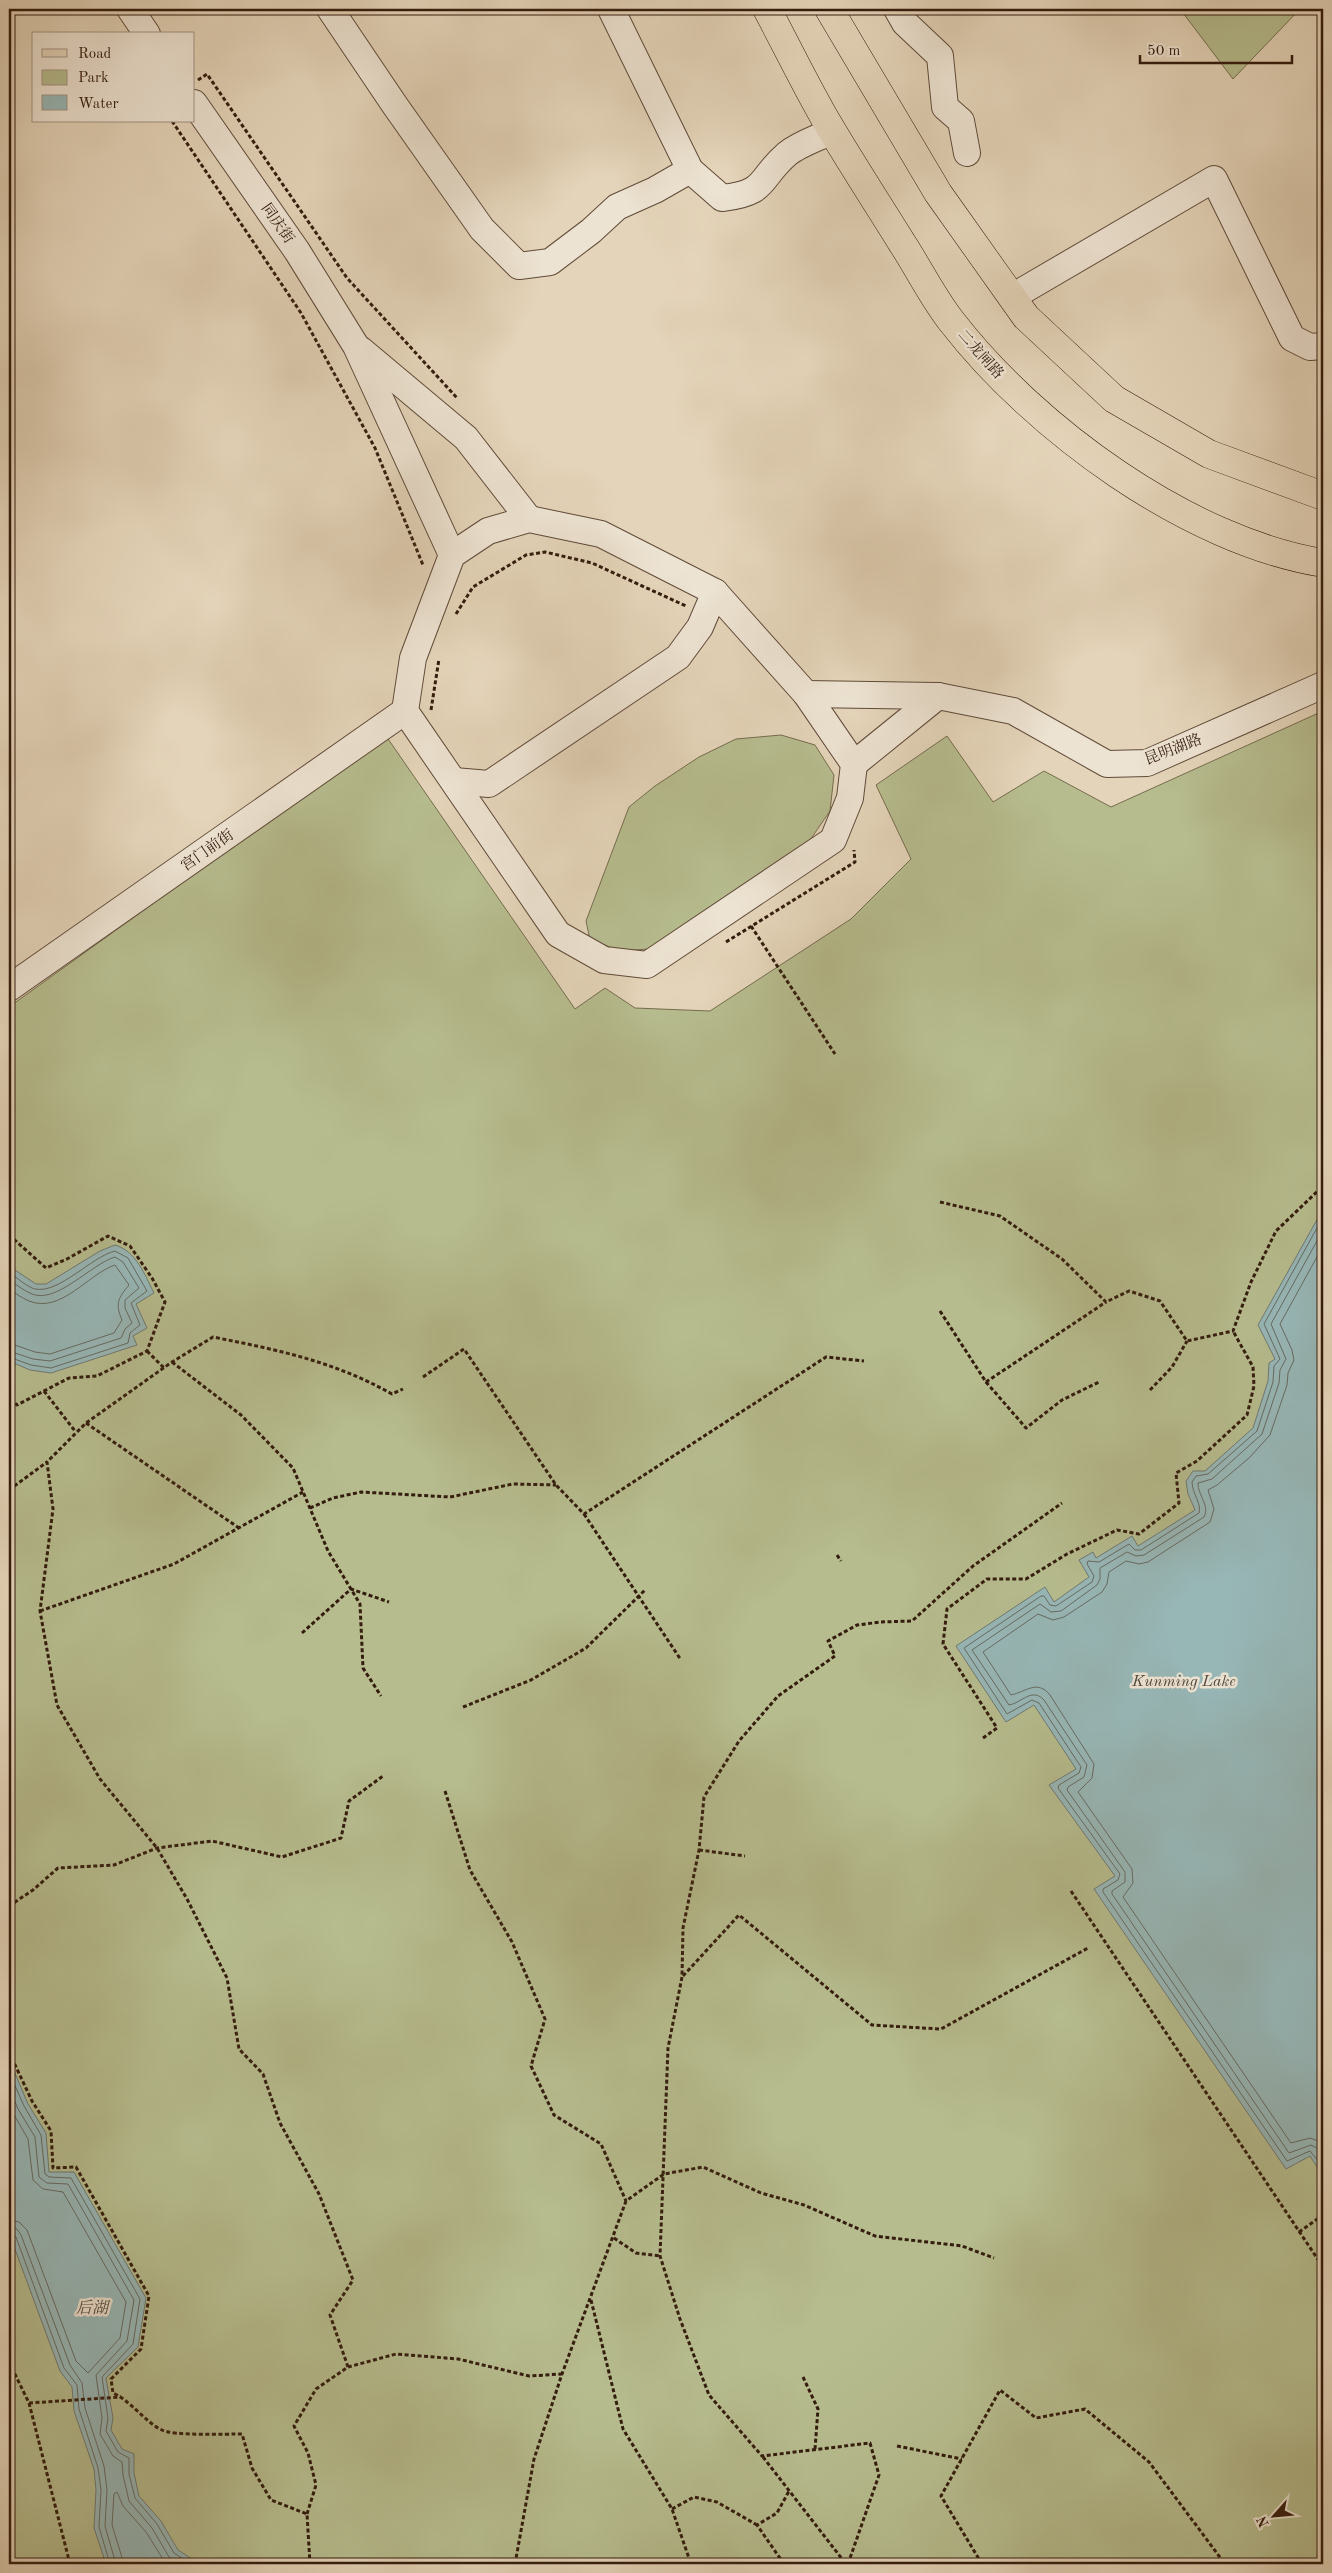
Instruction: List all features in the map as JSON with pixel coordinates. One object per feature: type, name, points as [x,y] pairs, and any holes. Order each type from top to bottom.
[{"type":"main road","points":[[829,9],[938,193],[1026,317],[1114,399],[1209,454],[1323,496]]},
{"type":"main road","name":"二龙闸路","points":[[772,11],[832,131],[952,322],[1000,376],[1069,438],[1117,475],[1169,505],[1221,531],[1270,548],[1323,563]]},
{"type":"street","points":[[130,9],[146,32]]},
{"type":"street","points":[[330,9],[482,229],[518,266],[550,262],[591,231],[617,207],[655,190],[690,170]]},
{"type":"street","points":[[611,9],[690,170],[722,198],[744,196],[760,186],[788,154],[832,131]]},
{"type":"street","points":[[897,9],[905,23],[940,56],[944,107],[960,121],[967,153]]},
{"type":"street","name":"同庆街","points":[[195,104],[297,251],[356,346]]},
{"type":"street","points":[[1012,297],[1214,179],[1292,338],[1310,346],[1323,346]]},
{"type":"street","points":[[356,346],[466,438],[529,520]]},
{"type":"street","points":[[356,346],[448,565]]},
{"type":"street","points":[[529,520],[600,534],[710,603],[806,694],[854,764],[850,798],[833,840],[647,965],[604,960],[558,934],[405,711],[413,658],[448,565],[488,531],[529,520]]},
{"type":"street","points":[[454,781],[488,784],[678,657],[700,627],[710,603]]},
{"type":"street","name":"昆明湖路","points":[[806,694],[938,696],[1013,711],[1107,764],[1147,763],[1323,686]]},
{"type":"street","points":[[854,764],[938,696]]},
{"type":"street","name":"宫门前街","points":[[9,988],[405,711]]},
{"type":"path","points":[[195,82],[207,74],[347,278],[462,404]]},
{"type":"path","points":[[173,122],[301,313],[375,448],[421,564],[448,565],[473,587]]},
{"type":"path","points":[[454,620],[473,587],[526,555],[545,552],[592,563],[710,603]]},
{"type":"path","points":[[430,718],[442,652]]},
{"type":"path","points":[[737,904],[835,1054]]},
{"type":"path","points":[[983,1738],[997,1728],[943,1644],[947,1609],[987,1579],[1026,1579],[1068,1554],[1117,1530],[1139,1534],[1179,1503],[1176,1473],[1197,1461],[1247,1415],[1254,1386],[1253,1367],[1233,1330],[1251,1282],[1276,1231],[1323,1186]]},
{"type":"path","points":[[940,1202],[1000,1216],[1062,1259],[1106,1302]]},
{"type":"path","points":[[9,1397],[17,1405],[69,1378],[97,1376],[147,1351],[165,1302],[152,1278],[130,1246],[108,1236],[67,1260],[46,1268],[10,1236]]},
{"type":"path","points":[[986,1382],[1106,1302],[1129,1291],[1160,1301],[1187,1340]]},
{"type":"path","points":[[940,1311],[986,1382],[1026,1428],[1062,1400],[1099,1382]]},
{"type":"path","points":[[1150,1390],[1172,1367],[1187,1340],[1233,1330]]},
{"type":"path","points":[[9,1490],[47,1462],[75,1431],[172,1362],[213,1337],[298,1354],[361,1377],[392,1394],[403,1389]]},
{"type":"path","points":[[423,1377],[464,1349],[556,1486],[584,1514],[681,1660]]},
{"type":"path","points":[[147,1351],[164,1368]]},
{"type":"path","points":[[584,1514],[826,1357],[864,1360]]},
{"type":"path","points":[[172,1362],[241,1415],[293,1468],[328,1551],[360,1604],[363,1668],[381,1696]]},
{"type":"path","points":[[44,1391],[75,1431]]},
{"type":"path","points":[[86,1423],[238,1528]]},
{"type":"path","points":[[47,1462],[53,1509],[40,1611],[57,1705],[100,1779],[157,1848],[187,1899],[227,1978],[239,2049],[263,2074],[280,2123],[319,2194],[353,2280],[330,2315],[348,2367]]},
{"type":"path","points":[[310,1508],[333,1498],[361,1492],[450,1497],[513,1484],[556,1486]]},
{"type":"path","points":[[40,1611],[174,1564],[303,1492]]},
{"type":"path","points":[[847,2564],[762,2456],[709,2395],[680,2319],[660,2256],[668,2048],[682,1977],[683,1928],[699,1850],[704,1797],[739,1740],[778,1696],[835,1656],[828,1641],[857,1625],[912,1621],[973,1566],[1062,1504]]},
{"type":"path","points":[[837,1555],[841,1561]]},
{"type":"path","points":[[352,1589],[389,1602]]},
{"type":"path","points":[[302,1633],[352,1589]]},
{"type":"path","points":[[463,1707],[531,1680],[586,1648],[645,1590]]},
{"type":"path","points":[[9,1906],[33,1890],[58,1868],[114,1865],[157,1848],[212,1840],[282,1857],[341,1838],[349,1801],[384,1776]]},
{"type":"path","points":[[445,1790],[470,1870],[512,1942],[545,2019],[531,2066],[554,2115],[601,2144],[626,2201]]},
{"type":"path","points":[[699,1850],[745,1856]]},
{"type":"path","points":[[1071,1891],[1323,2268]]},
{"type":"path","points":[[682,1977],[739,1915],[872,2025],[941,2029],[1088,1948]]},
{"type":"path","points":[[9,2052],[32,2101],[51,2131],[53,2168],[76,2167],[149,2296],[141,2349],[110,2379],[113,2393],[122,2397],[162,2431],[242,2434],[252,2468],[271,2500],[307,2514]]},
{"type":"path","points":[[515,2564],[534,2459],[562,2374],[614,2238],[626,2201],[664,2174],[703,2167],[761,2193],[804,2205],[875,2236],[962,2246],[994,2258]]},
{"type":"path","points":[[1299,2232],[1323,2215]]},
{"type":"path","points":[[614,2238],[636,2253],[660,2256]]},
{"type":"path","points":[[591,2300],[623,2429],[672,2509],[691,2564]]},
{"type":"path","points":[[310,2564],[307,2514],[316,2485],[308,2453],[294,2426],[316,2389],[348,2367],[396,2354],[458,2358],[529,2376],[562,2374]]},
{"type":"path","points":[[9,2362],[29,2403],[70,2564]]},
{"type":"path","points":[[803,2377],[818,2409],[815,2449]]},
{"type":"path","points":[[982,2564],[941,2496],[1000,2390],[1036,2418],[1085,2409],[1149,2462],[1225,2564]]},
{"type":"path","points":[[29,2403],[122,2397]]},
{"type":"path","points":[[762,2456],[870,2443],[879,2475],[847,2564]]},
{"type":"path","points":[[897,2446],[962,2459]]},
{"type":"path","points":[[757,2526],[777,2513],[790,2491]]},
{"type":"path","points":[[672,2509],[694,2498],[717,2502],[757,2526],[784,2564]]},
{"type":"green space","points":[[1180,9],[1300,9],[1233,79]]},
{"type":"green space","points":[[1323,711],[1323,2564],[9,2564],[9,1007],[386,736],[575,1009],[605,988],[635,1008],[710,1011],[851,919],[911,859],[876,785],[947,736],[993,802],[1044,771],[1111,807]]},
{"type":"green space","points":[[781,735],[815,745],[834,775],[830,811],[810,840],[648,949],[621,951],[590,940],[586,921],[629,807],[655,786],[699,757],[736,739]]},
{"type":"water","name":"Kunming Lake","points":[[1323,1209],[1323,2176],[1310,2156],[1286,2169],[1094,1889],[1115,1876],[1049,1785],[1076,1769],[1034,1705],[1006,1722],[956,1646],[1045,1587],[1054,1602],[1089,1577],[1079,1560],[1093,1552],[1096,1558],[1132,1536],[1138,1546],[1195,1510],[1188,1494],[1186,1481],[1193,1471],[1205,1471],[1253,1428],[1268,1381],[1269,1363],[1275,1359],[1258,1325]]},
{"type":"water","points":[[115,1245],[129,1252],[139,1264],[154,1293],[136,1304],[147,1328],[133,1336],[137,1345],[51,1373],[30,1370],[9,1361],[9,1266],[36,1284],[46,1284],[100,1251]]},
{"type":"water","name":"后湖","points":[[9,2059],[28,2104],[46,2133],[49,2172],[74,2172],[146,2298],[138,2347],[106,2378],[113,2418],[111,2430],[122,2449],[134,2454],[134,2473],[139,2496],[161,2521],[178,2550],[200,2564],[106,2564],[94,2528],[96,2490],[94,2469],[74,2411],[72,2387],[60,2371],[9,2233]]}]
